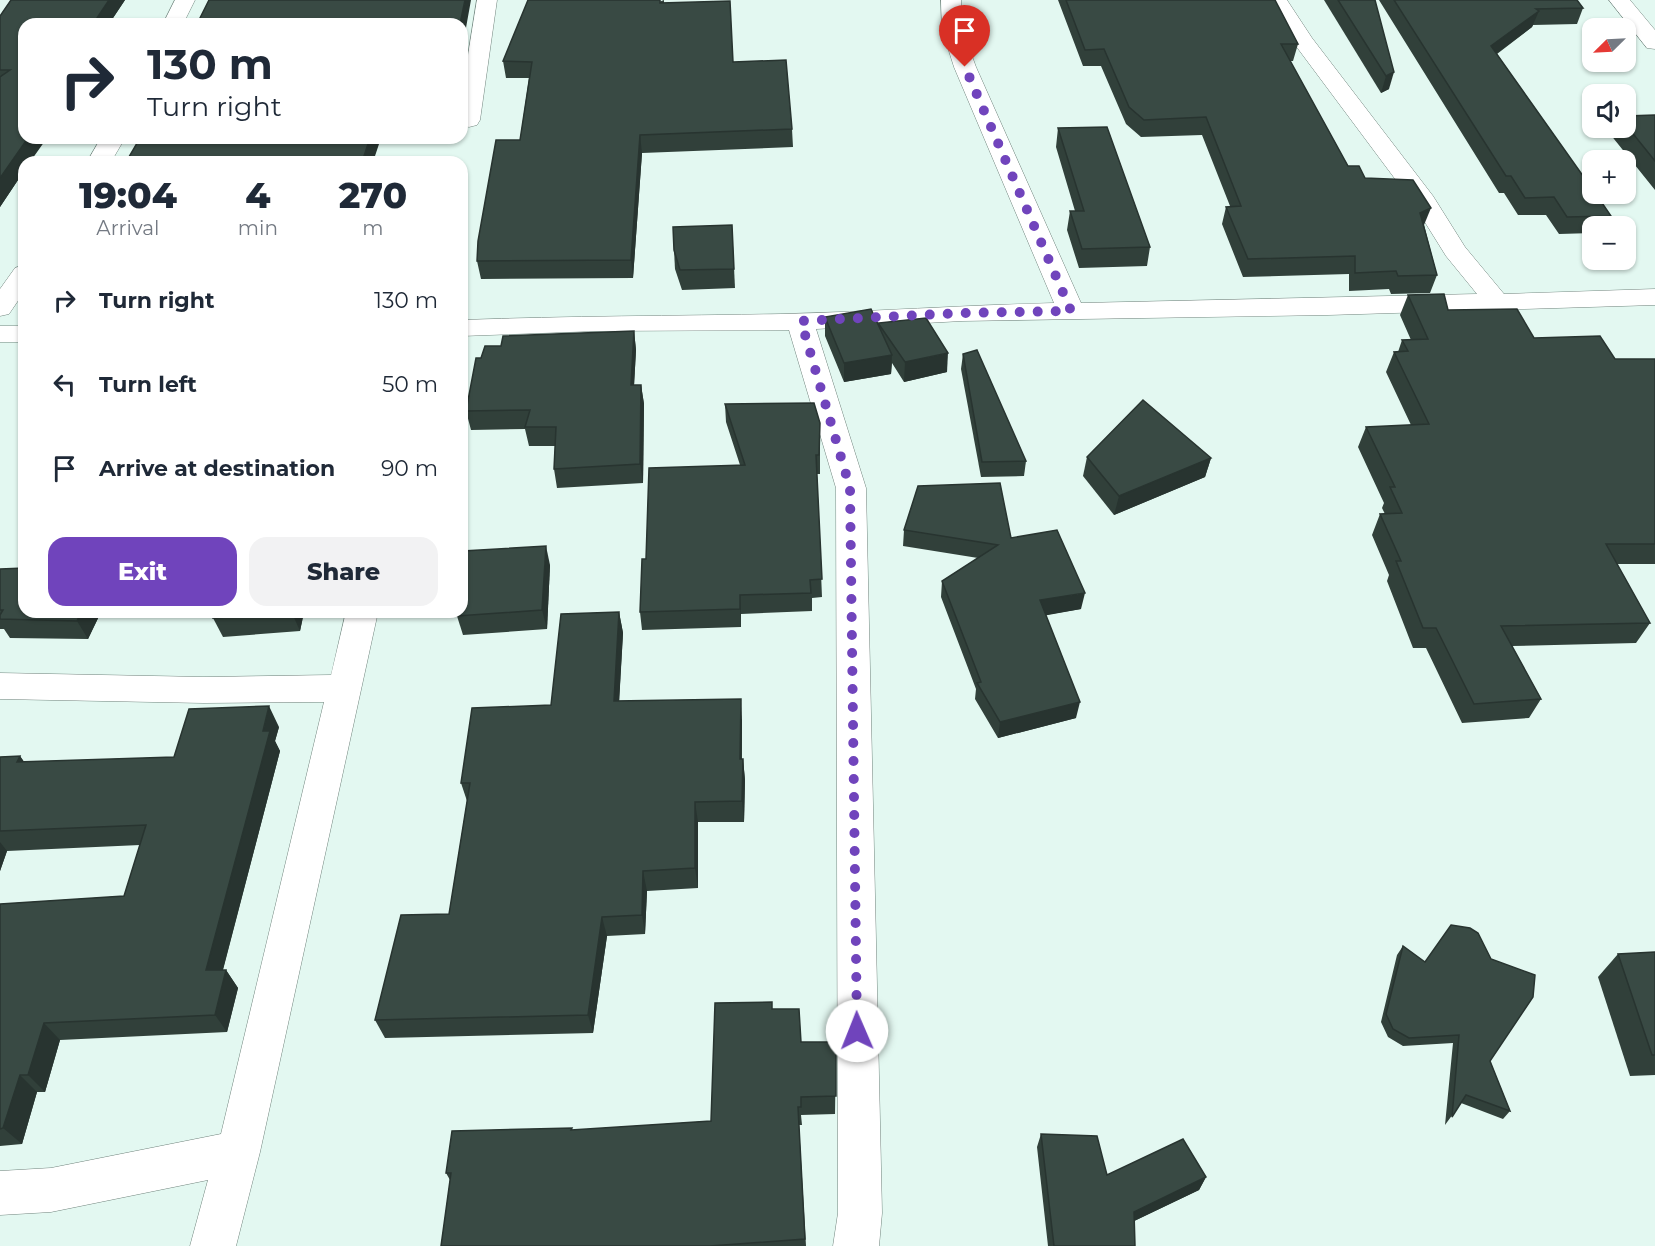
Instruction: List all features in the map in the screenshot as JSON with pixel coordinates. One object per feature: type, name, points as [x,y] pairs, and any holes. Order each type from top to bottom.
[{"type":"street","points":[[176,18],[185,0]]},
{"type":"street","points":[[469,120],[487,0]]},
{"type":"street","points":[[951,0],[952,29],[965,67],[1071,311]]},
{"type":"street","points":[[1277,0],[1304,41],[1424,201],[1455,251],[1496,301]]},
{"type":"street","points":[[1619,0],[1655,43]]},
{"type":"street","points":[[0,308],[18,282]]},
{"type":"street","points":[[468,328],[597,323],[801,321],[962,313],[1655,297]]},
{"type":"street","points":[[801,321],[850,488],[860,1213],[856,1246]]},
{"type":"street","points":[[0,334],[18,334]]},
{"type":"street","points":[[213,1246],[238,1152],[361,618]]},
{"type":"street","points":[[0,686],[204,690],[345,688]]},
{"type":"street","points":[[0,1193],[51,1190],[238,1152]]},
{"type":"building","points":[[11,0],[109,0],[97,18],[18,18],[18,144],[24,144],[0,178],[0,77],[10,70],[0,70],[0,16]]},
{"type":"building","points":[[209,0],[465,0],[461,18],[200,18]]},
{"type":"building","points":[[528,0],[660,0],[660,3],[730,1],[733,62],[786,60],[792,129],[640,135],[631,260],[477,261],[478,241],[496,140],[520,140],[532,62],[503,61]]},
{"type":"building","points":[[1066,0],[1275,0],[1298,44],[1281,44],[1348,166],[1359,166],[1365,178],[1413,180],[1431,208],[1420,213],[1437,275],[1398,276],[1396,271],[1355,273],[1355,256],[1248,259],[1226,207],[1241,206],[1206,117],[1144,120],[1129,107],[1104,49],[1085,50]]},
{"type":"building","points":[[1338,0],[1375,0],[1394,72],[1386,76]]},
{"type":"building","points":[[1394,0],[1577,0],[1583,8],[1536,9],[1539,11],[1491,46],[1582,174],[1582,204],[1603,204],[1611,216],[1567,217],[1554,197],[1525,198],[1511,176],[1506,176]]},
{"type":"building","points":[[1655,115],[1655,161],[1636,137],[1636,116]]},
{"type":"building","points":[[1107,127],[1150,247],[1082,249],[1070,211],[1084,211],[1058,128]]},
{"type":"building","points":[[136,144],[368,144],[364,156],[130,156]]},
{"type":"building","points":[[732,225],[734,269],[680,270],[674,250],[673,227]]},
{"type":"building","points":[[1444,294],[1448,310],[1517,309],[1534,338],[1600,336],[1615,359],[1655,359],[1655,544],[1606,544],[1650,623],[1501,626],[1541,699],[1474,704],[1436,628],[1423,628],[1396,561],[1401,561],[1380,514],[1402,513],[1390,487],[1395,487],[1366,427],[1429,424],[1394,352],[1408,351],[1402,340],[1428,339],[1408,295]]},
{"type":"building","points":[[871,309],[892,355],[844,363],[825,317]]},
{"type":"building","points":[[926,318],[948,353],[905,362],[878,323]]},
{"type":"building","points":[[634,331],[631,385],[641,385],[640,464],[554,469],[556,427],[525,427],[530,410],[468,411],[476,358],[481,358],[485,346],[501,346],[503,336]]},
{"type":"building","points":[[977,350],[1026,461],[982,462],[963,354]]},
{"type":"building","points":[[1143,400],[1211,458],[1119,496],[1087,457]]},
{"type":"building","points":[[814,403],[820,423],[819,455],[816,455],[822,579],[810,580],[811,593],[740,595],[740,609],[640,612],[642,559],[646,559],[649,468],[745,465],[725,404]]},
{"type":"building","points":[[1000,483],[1011,538],[1057,530],[1085,593],[1040,600],[1080,702],[1000,722],[977,683],[981,682],[942,581],[998,545],[904,530],[918,486]]},
{"type":"building","points":[[546,546],[542,610],[468,615],[468,551]]},
{"type":"building","points":[[18,568],[18,618],[78,618],[77,621],[0,619],[3,610],[0,610],[0,569]]},
{"type":"building","points":[[619,612],[614,701],[741,699],[742,801],[695,802],[695,868],[643,871],[642,915],[602,917],[588,1015],[375,1020],[401,915],[449,914],[470,783],[461,783],[472,708],[551,705],[561,614]]},
{"type":"building","points":[[269,706],[263,731],[270,731],[206,970],[226,970],[215,1015],[44,1023],[28,1075],[20,1075],[3,1128],[0,1129],[0,904],[124,896],[146,825],[0,831],[0,757],[20,756],[17,762],[174,757],[189,709]]},
{"type":"building","points":[[1451,925],[1470,928],[1478,933],[1491,959],[1535,975],[1533,997],[1490,1061],[1510,1111],[1466,1095],[1452,1117],[1459,1035],[1409,1038],[1393,1029],[1386,1014],[1403,946],[1425,962]]},
{"type":"building","points":[[1655,952],[1655,1055],[1652,1055],[1618,954]]},
{"type":"building","points":[[772,1002],[772,1009],[799,1009],[801,1042],[836,1042],[836,1096],[801,1097],[801,1107],[798,1107],[805,1239],[710,1246],[441,1246],[451,1173],[446,1173],[452,1131],[572,1128],[571,1130],[711,1121],[715,1003]]},
{"type":"building","points":[[1041,1134],[1097,1136],[1107,1175],[1183,1139],[1206,1177],[1134,1212],[1135,1246],[1054,1246]]},
{"type":"route","points":[[857,1031],[850,488],[801,321],[962,313],[1071,311],[965,67]]}]
